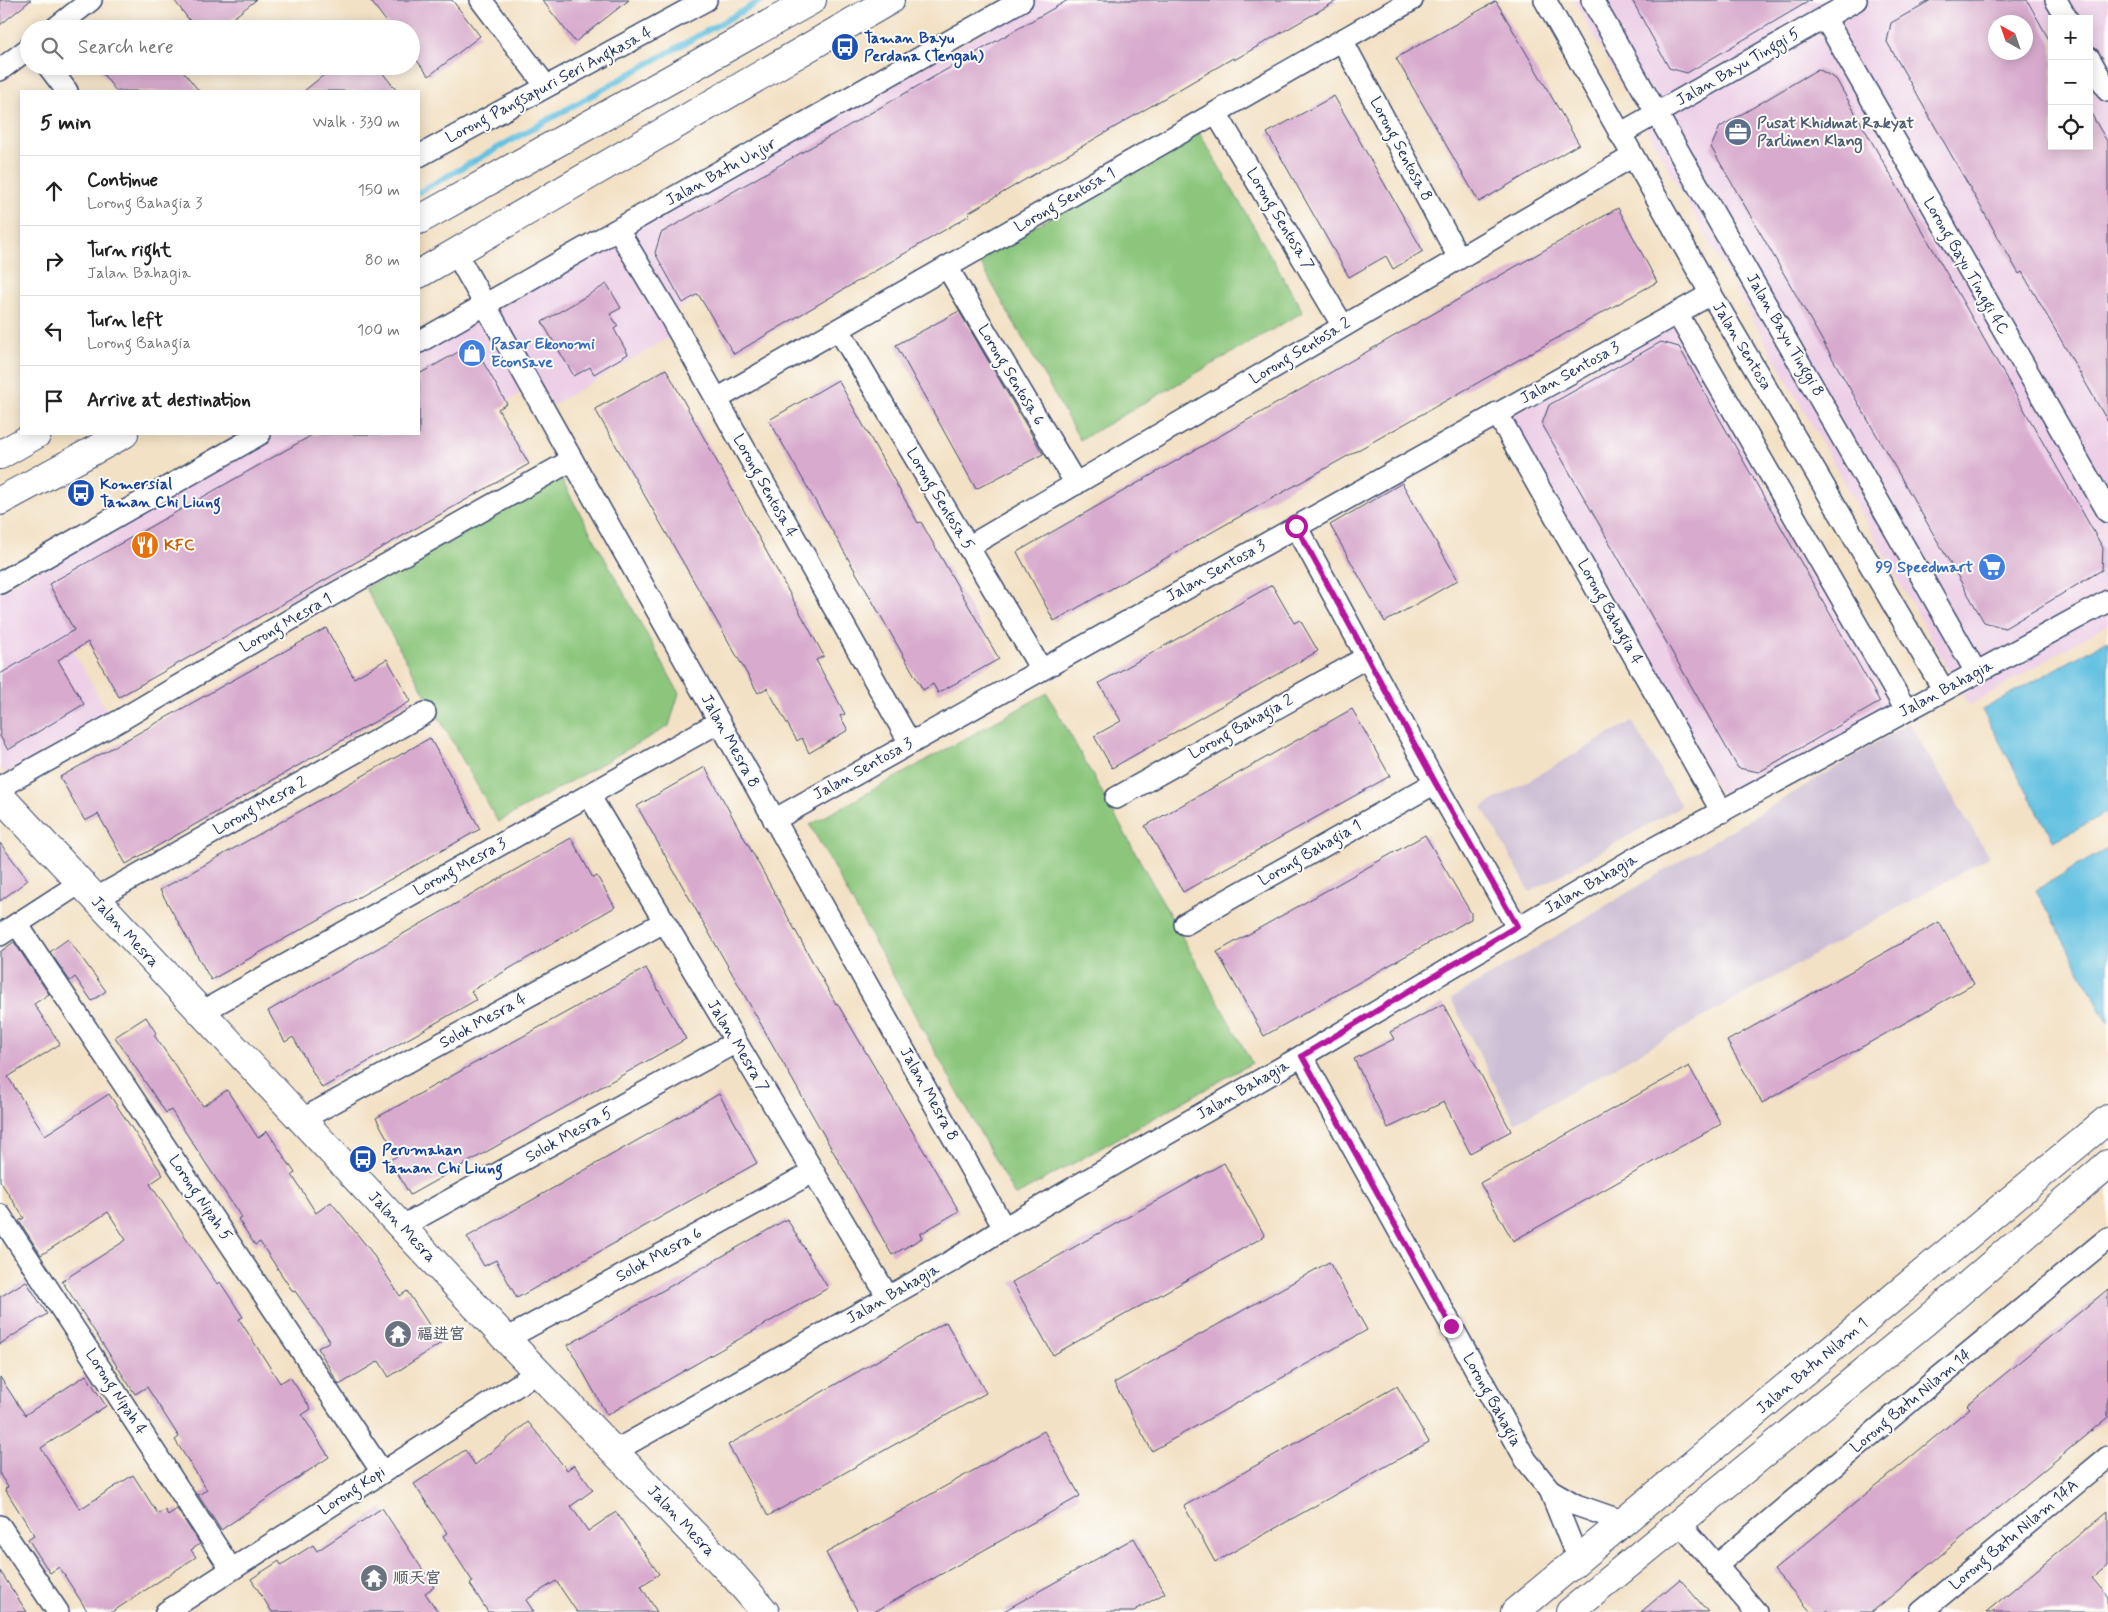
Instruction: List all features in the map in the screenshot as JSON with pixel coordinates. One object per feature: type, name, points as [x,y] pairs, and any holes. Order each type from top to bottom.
[{"type":"main road","points":[[420,219],[812,0]]},
{"type":"main road","points":[[420,273],[890,0]]},
{"type":"main road","points":[[0,455],[35,435]]},
{"type":"main road","points":[[0,501],[122,435]]},
{"type":"main road","name":"Jalan Mesra","points":[[0,796],[200,1013],[765,1612]]},
{"type":"main road","name":"Jalan Batu Nilam 1","points":[[1515,1612],[2108,1119]]},
{"type":"main road","points":[[1570,1612],[1925,1322],[2108,1164]]},
{"type":"main road","points":[[1900,1293],[1925,1322]]},
{"type":"street","points":[[65,20],[91,0]]},
{"type":"street","points":[[481,0],[546,86]]},
{"type":"street","name":"Lorong Pangsapuri Seri Angkasa 4","points":[[420,155],[706,0]]},
{"type":"street","name":"Jalan Batu Unjur","points":[[420,341],[1022,0]]},
{"type":"street","name":"Lorong Sentosa 1","points":[[717,400],[1412,0]]},
{"type":"street","name":"Jalan Sentosa","points":[[1545,0],[1711,294],[1943,689]]},
{"type":"street","name":"Jalan Bayu Tinggi 8","points":[[1592,0],[1976,672]]},
{"type":"street","name":"Jalan Bayu Tinggi 5","points":[[1620,134],[1856,0]]},
{"type":"street","points":[[2056,0],[2064,15]]},
{"type":"street","name":"Lorong Bayu Tinggi 4C","points":[[1825,18],[2108,512]]},
{"type":"street","name":"Lorong Sentosa 8","points":[[1342,40],[1460,258]]},
{"type":"street","points":[[0,70],[20,55]]},
{"type":"street","points":[[2090,60],[2108,91]]},
{"type":"street","points":[[55,75],[66,90]]},
{"type":"street","name":"Lorong Sentosa 7","points":[[1216,112],[1343,326]]},
{"type":"street","name":"Lorong Sentosa 2","points":[[968,547],[1632,156]]},
{"type":"street","name":"Lorong Sentosa 4","points":[[618,230],[717,400],[910,743]]},
{"type":"street","name":"Jalan Mesra 8","points":[[456,253],[1004,1228]]},
{"type":"street","name":"Lorong Sentosa 6","points":[[947,267],[1076,484]]},
{"type":"street","name":"Jalan Sentosa 3","points":[[774,820],[1711,294]]},
{"type":"street","points":[[1677,313],[1906,710]]},
{"type":"street","name":"Lorong Sentosa 5","points":[[839,330],[1041,669]]},
{"type":"street","name":"Lorong Bahagia 4","points":[[1497,413],[1722,812]]},
{"type":"street","points":[[0,583],[258,435]]},
{"type":"street","name":"Lorong Mesra 1","points":[[0,787],[119,721],[332,595],[572,460]]},
{"type":"street","points":[[1296,526],[1435,782],[1517,926]]},
{"type":"street","name":"Jalan Bahagia","points":[[615,1451],[952,1261],[1004,1228],[1302,1056],[1517,926],[1632,860],[1943,689],[2108,601]]},
{"type":"street","name":"Lorong Bahagia 2","points":[[1116,798],[1367,657]]},
{"type":"street","name":"Lorong Mesra 2","points":[[9,929],[87,891],[426,713]]},
{"type":"street","name":"Lorong Mesra 3","points":[[200,1013],[720,722]]},
{"type":"street","name":"Lorong Bahagia 1","points":[[1185,924],[1435,782]]},
{"type":"street","name":"Jalan Mesra 7","points":[[589,794],[888,1298]]},
{"type":"street","name":"Solok Mesra 4","points":[[301,1120],[664,922]]},
{"type":"street","name":"Lorong Nipah 5","points":[[9,929],[382,1472]]},
{"type":"street","name":"Solok Mesra 5","points":[[402,1227],[736,1042]]},
{"type":"street","name":"Lorong Bahagia","points":[[1302,1056],[1526,1460],[1550,1490],[1578,1560]]},
{"type":"street","name":"Solok Mesra 6","points":[[506,1339],[813,1172]]},
{"type":"street","name":"Lorong Nipah 4","points":[[0,1215],[231,1569]]},
{"type":"street","name":"Lorong Batu Nilam 14","points":[[1716,1566],[1932,1383],[2108,1238]]},
{"type":"street","name":"Lorong Kopi","points":[[166,1612],[538,1372]]},
{"type":"street","name":"Lorong Batu Nilam 14A","points":[[1921,1612],[2108,1457]]},
{"type":"street","points":[[1550,1490],[1576,1505],[1625,1522]]},
{"type":"street","points":[[1679,1522],[1756,1612]]},
{"type":"street","points":[[0,1526],[58,1612]]},
{"type":"shaded area","points":[[1038,0],[1208,0],[662,318],[672,336],[553,405],[539,383],[72,649],[110,716],[5,773],[0,767],[0,592],[274,435],[420,435],[420,351],[855,107]]},
{"type":"shaded area","points":[[1574,0],[2108,0],[2108,624],[1969,706]]},
{"type":"shaded area","points":[[1672,324],[1894,706],[1725,801],[1509,417]]},
{"type":"shaded area","points":[[1632,721],[1681,806],[1530,892],[1482,807]]},
{"type":"shaded area","points":[[1909,723],[1989,857],[1515,1123],[1451,999]]},
{"type":"green space","points":[[1199,132],[1303,312],[1080,440],[978,259]]},
{"type":"green space","points":[[560,477],[679,693],[669,726],[498,822],[365,588]]},
{"type":"green space","points":[[1047,693],[1252,1063],[1015,1196],[810,825]]},
{"type":"water","points":[[2108,640],[2108,812],[2054,841],[1982,710]]},
{"type":"water","points":[[2108,848],[2108,1023],[2036,890]]},
{"type":"building","points":[[0,0],[31,0],[0,25]]},
{"type":"building","points":[[174,0],[256,0],[230,20],[189,20]]},
{"type":"building","points":[[370,0],[452,0],[480,36],[429,76],[420,64],[420,20],[385,20]]},
{"type":"building","points":[[542,0],[629,0],[575,42]]},
{"type":"building","points":[[1068,0],[1338,0],[1234,60],[1233,58],[968,213],[970,215],[734,354],[698,294],[683,303],[655,253],[661,233]]},
{"type":"building","points":[[1632,0],[1811,0],[1687,73],[1669,68]]},
{"type":"building","points":[[1931,0],[2027,0],[2048,38],[2048,150],[2093,150],[2093,117],[2108,143],[2108,422],[2022,272],[2019,274],[1887,42],[1891,23]]},
{"type":"building","points":[[1496,1],[1579,144],[1479,202],[1396,58]]},
{"type":"building","points":[[1818,69],[1836,79],[2103,548],[2102,570],[2005,628],[1984,622],[1711,147],[1720,127]]},
{"type":"building","points":[[104,75],[186,75],[198,90],[115,90]]},
{"type":"building","points":[[324,75],[384,75],[396,90],[305,90]]},
{"type":"building","points":[[1334,96],[1423,251],[1393,269],[1386,256],[1349,277],[1267,133]]},
{"type":"building","points":[[1618,208],[1657,282],[1054,621],[1017,552]]},
{"type":"building","points":[[607,284],[621,308],[610,314],[618,326],[614,329],[628,354],[594,374],[590,367],[574,376],[542,322]]},
{"type":"building","points":[[959,311],[1043,454],[976,489],[896,345]]},
{"type":"building","points":[[1661,342],[1679,347],[1880,702],[1759,772],[1738,768],[1542,424],[1549,405]]},
{"type":"building","points":[[460,351],[478,353],[507,404],[498,409],[529,464],[119,697],[88,642],[58,660],[84,704],[8,750],[0,736],[0,674],[74,630],[49,584],[312,435],[420,435],[420,373]]},
{"type":"building","points":[[666,369],[824,656],[816,660],[845,714],[840,716],[848,730],[809,753],[802,738],[797,741],[767,688],[758,693],[595,409]]},
{"type":"building","points":[[838,380],[918,523],[921,522],[999,659],[938,693],[933,684],[923,690],[769,420]]},
{"type":"building","points":[[1402,483],[1458,580],[1385,622],[1330,525]]},
{"type":"building","points":[[1272,585],[1294,623],[1300,620],[1318,651],[1112,768],[1094,736],[1121,721],[1099,683]]},
{"type":"building","points":[[326,628],[354,678],[387,659],[411,701],[126,864],[98,814],[85,821],[60,777]]},
{"type":"building","points":[[1352,709],[1390,776],[1183,892],[1145,826]]},
{"type":"building","points":[[430,738],[480,829],[211,980],[160,890]]},
{"type":"building","points":[[705,767],[836,1004],[959,1211],[920,1234],[922,1238],[892,1255],[637,806]]},
{"type":"building","points":[[1425,835],[1471,913],[1471,919],[1264,1036],[1217,952]]},
{"type":"building","points":[[571,838],[593,878],[597,876],[615,907],[471,991],[476,1000],[322,1088],[293,1037],[285,1042],[268,1011]]},
{"type":"building","points":[[0,843],[28,880],[0,901]]},
{"type":"building","points":[[1939,922],[1974,984],[1762,1103],[1727,1041]]},
{"type":"building","points":[[68,939],[106,991],[92,1001],[75,977],[70,981],[50,952]]},
{"type":"building","points":[[14,942],[49,994],[34,1004],[60,1044],[8,1077],[45,1135],[109,1094],[163,1175],[150,1184],[217,1284],[220,1282],[243,1317],[239,1319],[280,1383],[290,1377],[311,1409],[302,1415],[329,1457],[221,1530],[198,1495],[207,1490],[175,1440],[179,1437],[147,1387],[135,1394],[62,1281],[126,1240],[108,1212],[41,1255],[19,1221],[24,1218],[0,1181],[0,952]]},
{"type":"building","points":[[646,968],[686,1039],[410,1195],[390,1160],[397,1156],[376,1118]]},
{"type":"building","points":[[1443,1004],[1511,1131],[1470,1153],[1444,1102],[1388,1128],[1354,1059],[1394,1039],[1390,1032]]},
{"type":"building","points":[[146,1017],[156,1033],[154,1035],[203,1106],[227,1090],[258,1138],[267,1131],[295,1173],[292,1175],[316,1213],[331,1202],[370,1250],[400,1296],[407,1291],[441,1343],[389,1377],[379,1361],[339,1385],[318,1348],[330,1341],[295,1291],[293,1292],[260,1242],[255,1245],[238,1219],[241,1217],[171,1110],[166,1113],[115,1037]]},
{"type":"building","points":[[1689,1066],[1721,1124],[1513,1241],[1480,1183]]},
{"type":"building","points":[[719,1094],[757,1163],[517,1298],[496,1260],[484,1266],[467,1237]]},
{"type":"building","points":[[1224,1163],[1265,1236],[1053,1355],[1012,1282]]},
{"type":"building","points":[[787,1219],[828,1288],[607,1415],[568,1345]]},
{"type":"building","points":[[1329,1262],[1367,1330],[1152,1451],[1114,1383]]},
{"type":"building","points":[[26,1281],[47,1314],[0,1344],[0,1297]]},
{"type":"building","points":[[2108,1289],[2108,1417],[1872,1612],[1811,1612],[1774,1570],[1970,1408],[1967,1405]]},
{"type":"building","points":[[946,1322],[986,1393],[768,1516],[728,1445]]},
{"type":"building","points":[[86,1375],[106,1406],[41,1448],[80,1509],[133,1475],[158,1514],[165,1510],[168,1515],[177,1509],[200,1544],[191,1550],[196,1557],[112,1612],[88,1612],[59,1567],[50,1573],[28,1539],[34,1535],[5,1489],[8,1487],[0,1475],[0,1377],[25,1415]]},
{"type":"building","points":[[1397,1386],[1429,1442],[1215,1562],[1184,1506]]},
{"type":"building","points":[[528,1422],[567,1470],[574,1465],[593,1490],[571,1506],[588,1531],[616,1512],[659,1574],[641,1586],[657,1612],[577,1612],[556,1581],[526,1600],[534,1612],[488,1612],[470,1584],[473,1582],[443,1536],[447,1533],[414,1484],[465,1450],[475,1465]]},
{"type":"building","points":[[1044,1431],[1080,1496],[874,1612],[858,1612],[826,1553]]},
{"type":"building","points":[[382,1508],[434,1587],[425,1593],[438,1612],[272,1612],[251,1579],[279,1561],[281,1565],[313,1545],[317,1551]]},
{"type":"building","points":[[2108,1511],[2108,1565],[2092,1578],[2108,1597],[2108,1612],[1986,1612]]},
{"type":"building","points":[[1134,1538],[1165,1593],[1132,1612],[1002,1612]]},
{"type":"building","points":[[0,1571],[27,1612],[0,1612]]},
{"type":"building","points":[[1680,1579],[1708,1612],[1641,1612]]},
{"type":"waterway","points":[[420,191],[762,0]]},
{"type":"place","name":"Taman Bayu Perdana (Tengah)","points":[[845,47]]},
{"type":"place","name":"Pusat Khidmat Rakyat Parlimen Klang","points":[[1738,132]]},
{"type":"place","name":"Pasar Ekonomi Econsave","points":[[472,353]]},
{"type":"place","name":"Komersial Taman Chi Liung","points":[[81,493]]},
{"type":"place","name":"KFC","points":[[145,545]]},
{"type":"place","name":"99 Speedmart","points":[[1992,567]]},
{"type":"place","name":"Perumahan Taman Chi Liung","points":[[363,1159]]},
{"type":"place","name":"福进宫","points":[[398,1334]]},
{"type":"place","name":"顺天宫","points":[[374,1578]]},
{"type":"route","points":[[1296,526],[1435,782],[1517,926],[1302,1056],[1369,1181],[1451,1326]]}]
